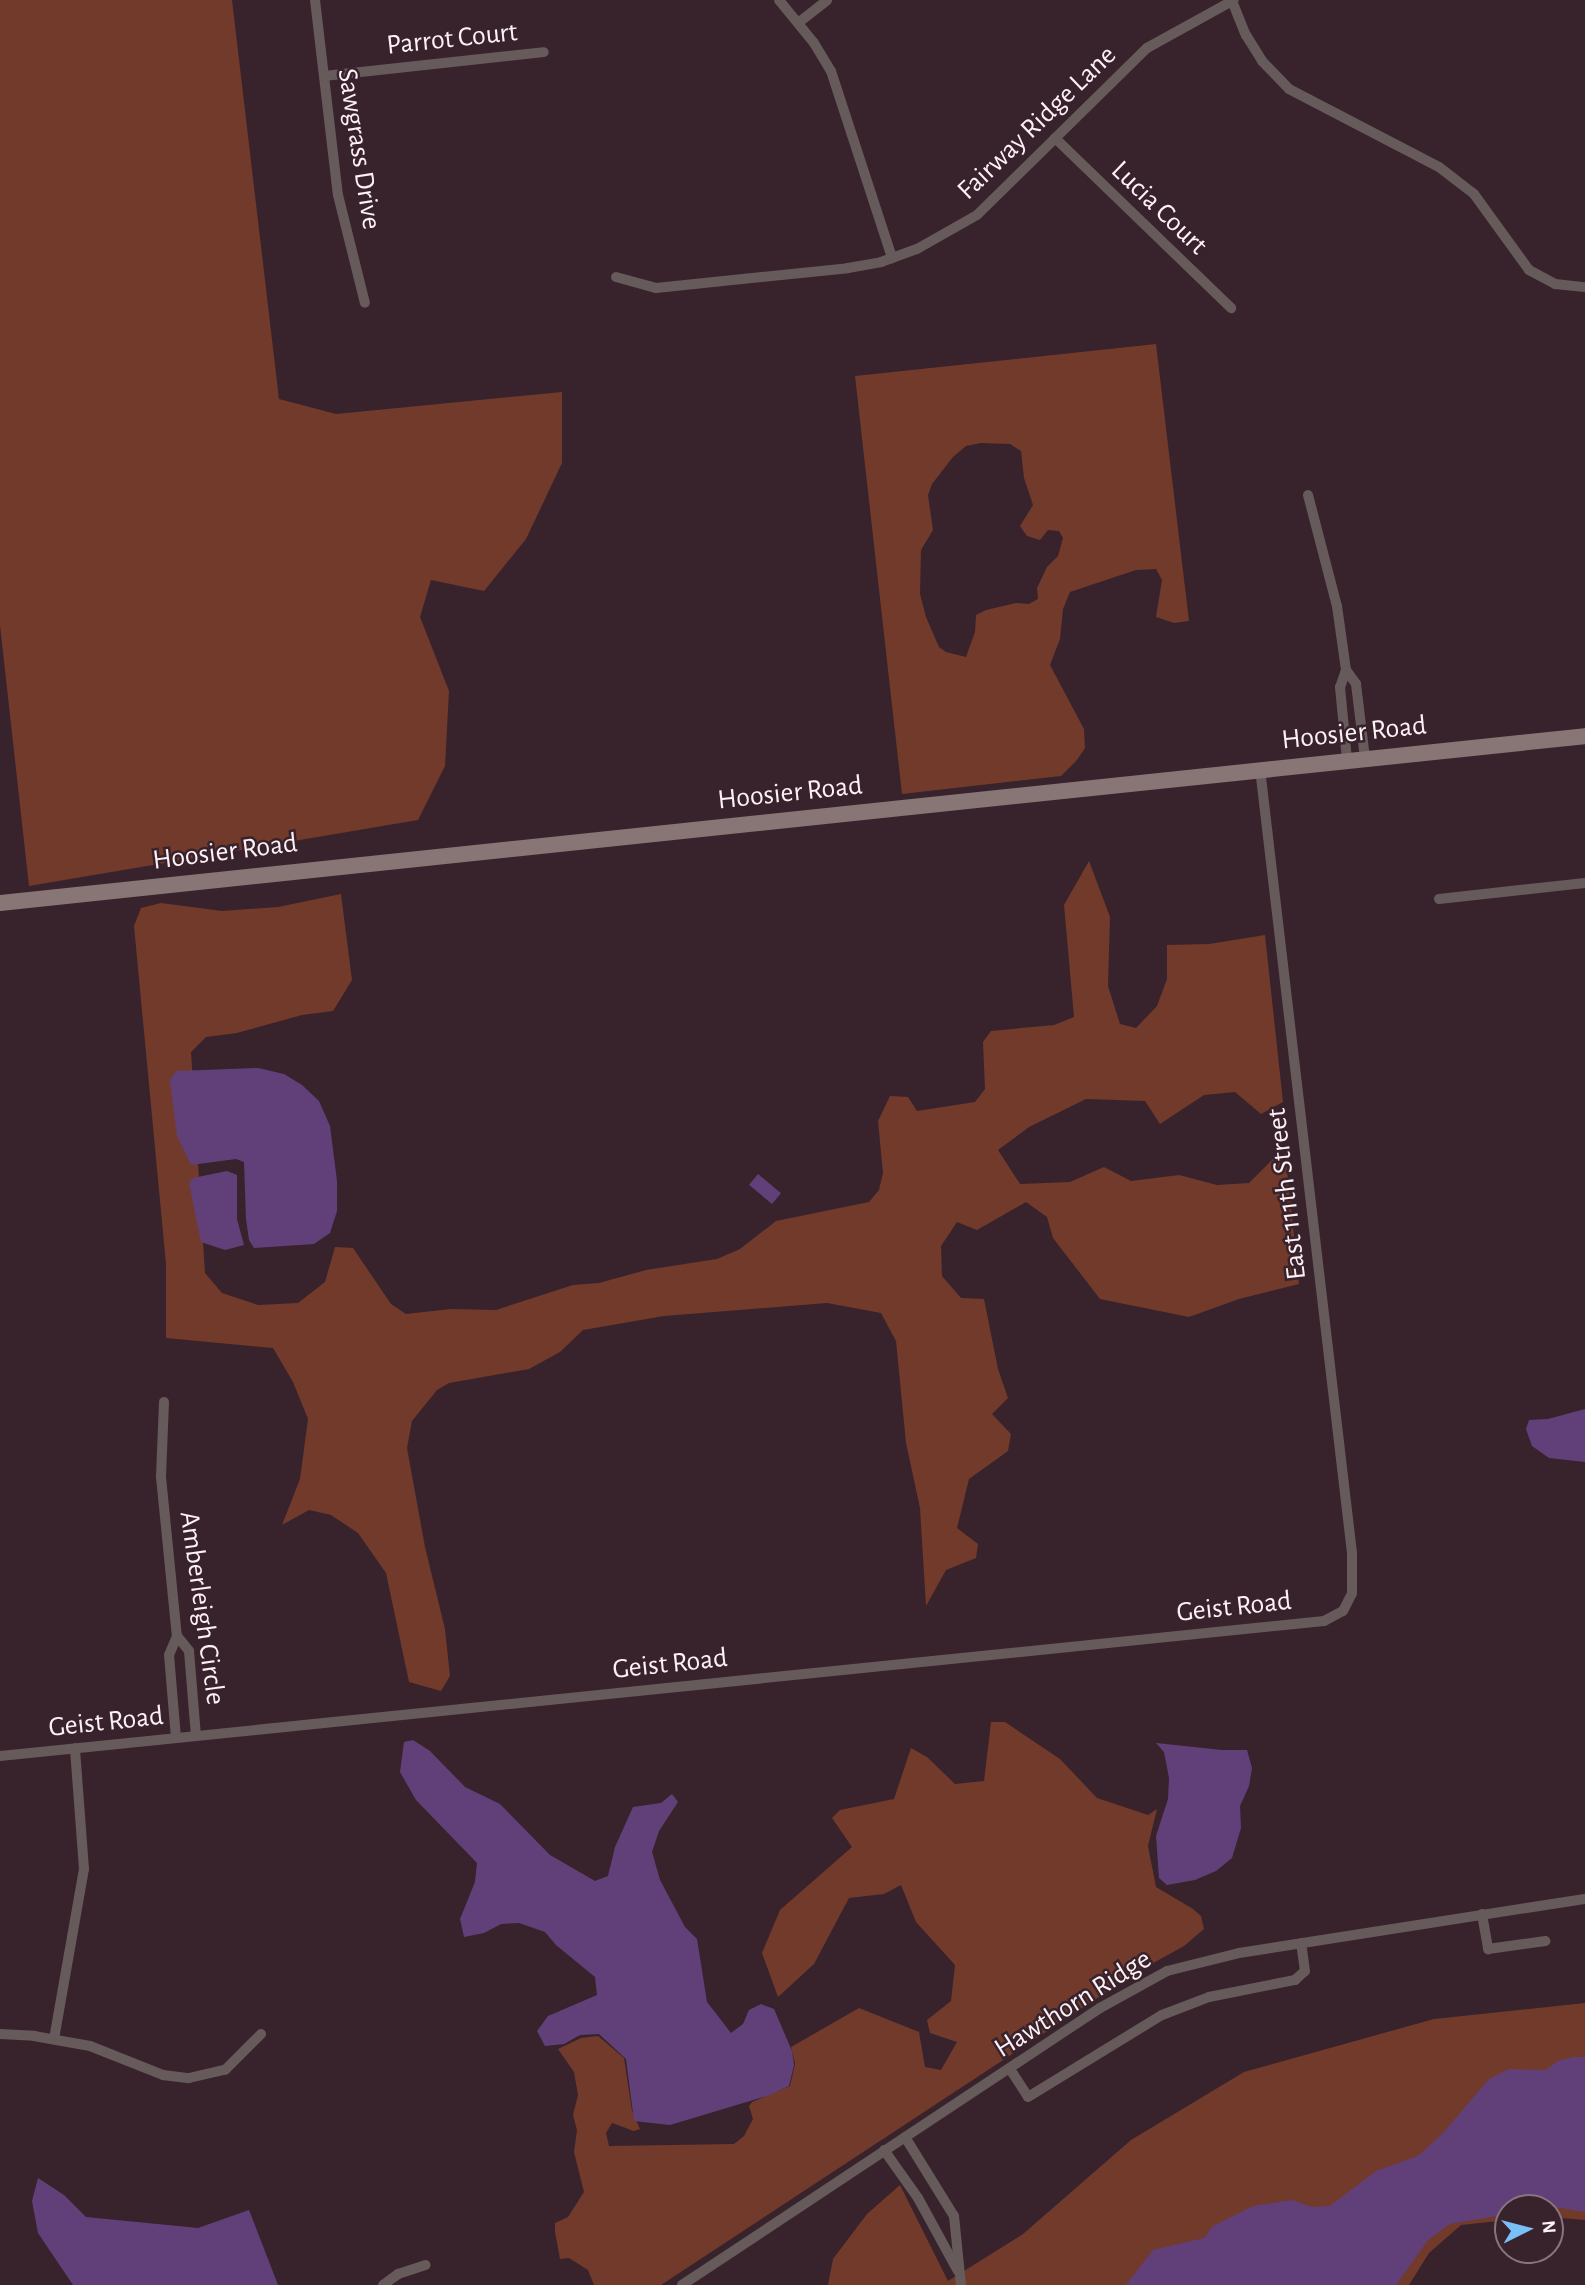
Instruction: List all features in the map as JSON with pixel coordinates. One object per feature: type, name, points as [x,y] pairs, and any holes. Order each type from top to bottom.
[{"type":"street","name":"Sawgrass Drive","points":[[315,0],[338,195],[365,303]]},
{"type":"street","points":[[779,0],[831,71],[892,258]]},
{"type":"street","points":[[798,23],[827,0]]},
{"type":"street","points":[[1233,1],[1262,61],[1289,89],[1439,167],[1474,194],[1529,270],[1555,284],[1585,287]]},
{"type":"street","name":"Fairway Ridge Lane","points":[[616,277],[656,288],[848,268],[892,258],[938,239],[977,215],[1147,48],[1233,1]]},
{"type":"street","name":"Parrot Court","points":[[324,76],[544,52]]},
{"type":"street","name":"Lucia Court","points":[[1055,138],[1231,308]]},
{"type":"street","points":[[1308,495],[1337,606],[1346,670],[1340,687],[1347,760]]},
{"type":"street","points":[[1346,670],[1356,684],[1365,758]]},
{"type":"street","name":"Hoosier Road","points":[[0,903],[1585,736]]},
{"type":"street","name":"East 111th Street","points":[[1260,769],[1352,1553],[1352,1593],[1343,1611]]},
{"type":"street","points":[[1439,899],[1585,883]]},
{"type":"street","name":"Amberleigh Circle","points":[[164,1402],[161,1476],[177,1636],[189,1651],[196,1736]]},
{"type":"street","name":"Geist Road","points":[[0,1756],[1314,1622],[1334,1617],[1343,1611]]},
{"type":"street","points":[[176,1738],[169,1655],[177,1636]]},
{"type":"street","points":[[54,2039],[84,1870],[75,1748]]},
{"type":"street","name":"Hawthorn Ridge","points":[[682,2285],[1100,2008],[1167,1971],[1203,1960],[1301,1943],[1585,1899]]},
{"type":"street","points":[[1482,1914],[1488,1949],[1545,1941]]},
{"type":"street","points":[[1010,2068],[1028,2097],[1162,2015],[1220,1994],[1295,1980],[1305,1971],[1301,1943]]},
{"type":"street","points":[[0,2034],[54,2039],[104,2050],[163,2076],[189,2078],[225,2070],[261,2034]]},
{"type":"street","points":[[905,2137],[954,2216],[960,2279]]},
{"type":"street","points":[[884,2150],[918,2198],[960,2279]]},
{"type":"street","points":[[383,2285],[398,2274],[426,2265]]},
{"type":"shaded area","points":[[0,0],[232,0],[279,399],[336,414],[562,392],[562,463],[526,539],[484,591],[431,580],[420,617],[449,691],[445,766],[418,820],[29,886],[0,625]]},
{"type":"shaded area","points":[[1156,344],[1189,621],[1174,623],[1156,617],[1162,580],[1156,569],[1136,570],[1070,592],[1063,609],[1060,639],[1050,665],[1084,729],[1085,748],[1061,776],[902,794],[855,376]],"holes":[[[981,443],[1010,444],[1021,451],[1024,478],[1033,505],[1020,526],[1027,536],[1040,540],[1048,530],[1059,531],[1063,538],[1058,556],[1047,567],[1037,588],[1038,599],[1029,604],[1016,603],[976,615],[975,632],[966,657],[946,652],[939,647],[926,617],[920,594],[921,550],[933,530],[928,495],[932,484],[953,457],[966,446]]]},
{"type":"shaded area","points":[[1089,861],[1110,917],[1108,986],[1120,1024],[1136,1028],[1157,1006],[1167,979],[1167,945],[1209,944],[1265,935],[1283,1102],[1261,1114],[1235,1092],[1204,1095],[1160,1124],[1145,1101],[1086,1099],[1029,1127],[998,1150],[1020,1184],[1070,1182],[1104,1167],[1131,1181],[1179,1175],[1217,1185],[1249,1183],[1276,1156],[1286,1160],[1299,1284],[1239,1299],[1189,1317],[1100,1299],[1053,1238],[1047,1217],[1026,1202],[977,1230],[957,1222],[941,1246],[942,1276],[961,1298],[984,1299],[998,1369],[1008,1398],[992,1414],[1011,1434],[1008,1451],[969,1479],[957,1528],[978,1544],[976,1558],[946,1570],[926,1606],[920,1508],[906,1443],[896,1341],[881,1313],[827,1303],[664,1316],[583,1330],[560,1352],[529,1369],[449,1383],[437,1390],[412,1421],[407,1448],[425,1547],[445,1629],[450,1676],[441,1691],[409,1682],[386,1573],[358,1533],[331,1515],[309,1510],[282,1525],[300,1479],[308,1419],[293,1382],[273,1348],[166,1338],[166,1264],[134,926],[141,908],[161,903],[222,911],[278,907],[341,894],[352,980],[333,1011],[302,1015],[237,1033],[206,1037],[191,1052],[205,1273],[222,1293],[258,1305],[298,1303],[325,1282],[335,1247],[353,1248],[391,1304],[406,1314],[451,1309],[496,1310],[573,1285],[599,1283],[646,1270],[717,1259],[740,1249],[776,1221],[869,1202],[879,1190],[883,1173],[878,1121],[890,1096],[908,1097],[917,1111],[975,1102],[985,1089],[983,1042],[991,1031],[1054,1025],[1074,1017],[1064,905]]},
{"type":"shaded area","points":[[258,1068],[284,1074],[302,1085],[319,1101],[330,1126],[337,1181],[337,1211],[330,1233],[314,1244],[254,1248],[249,1240],[246,1219],[244,1162],[236,1159],[191,1165],[177,1136],[170,1080],[176,1071]]},
{"type":"shaded area","points":[[227,1171],[237,1175],[237,1219],[244,1245],[225,1250],[201,1242],[189,1183],[193,1178]]},
{"type":"shaded area","points":[[758,1174],[781,1193],[772,1204],[749,1185]]},
{"type":"shaded area","points":[[1585,1409],[1585,1462],[1549,1458],[1532,1446],[1526,1429],[1529,1420],[1548,1419]]},
{"type":"shaded area","points":[[991,1722],[1005,1722],[1060,1759],[1097,1798],[1148,1815],[1157,1809],[1148,1846],[1156,1887],[1201,1916],[1204,1929],[1184,1946],[1137,1972],[661,2285],[594,2285],[588,2270],[569,2258],[560,2259],[555,2232],[555,2223],[568,2217],[584,2192],[574,2152],[577,2130],[573,2115],[578,2095],[574,2072],[558,2049],[581,2038],[598,2036],[624,2058],[632,2111],[640,2129],[634,2131],[612,2123],[606,2133],[609,2146],[734,2144],[744,2136],[753,2119],[749,2106],[752,2102],[790,2086],[795,2064],[791,2047],[859,2008],[919,2032],[925,2067],[941,2070],[957,2042],[930,2033],[927,2020],[951,2001],[955,1965],[916,1922],[901,1885],[884,1894],[849,1898],[814,1964],[778,1997],[762,1953],[780,1910],[852,1847],[832,1818],[840,1810],[894,1799],[911,1748],[927,1757],[955,1784],[984,1781]]},
{"type":"shaded area","points":[[413,1740],[430,1751],[465,1787],[500,1804],[550,1855],[595,1881],[608,1876],[615,1847],[633,1807],[661,1803],[672,1794],[678,1802],[659,1831],[652,1852],[660,1880],[685,1927],[697,1939],[707,2002],[731,2033],[743,2024],[749,2010],[761,2004],[774,2009],[792,2051],[794,2065],[789,2086],[770,2095],[670,2125],[634,2121],[626,2059],[599,2034],[580,2035],[564,2044],[545,2046],[537,2031],[548,2016],[597,1995],[595,1977],[556,1945],[545,1932],[519,1923],[501,1924],[484,1933],[464,1937],[460,1919],[475,1882],[477,1863],[416,1800],[400,1772],[404,1742]]},
{"type":"shaded area","points":[[1156,1743],[1247,1750],[1252,1768],[1249,1786],[1240,1806],[1241,1828],[1232,1858],[1216,1871],[1195,1880],[1167,1885],[1159,1878],[1156,1836],[1168,1799],[1169,1778],[1164,1752]]},
{"type":"shaded area","points":[[1585,2003],[1585,2220],[1564,2218],[1564,2194],[1494,2194],[1494,2221],[1461,2225],[1429,2253],[1409,2285],[828,2285],[833,2259],[867,2214],[900,2185],[948,2281],[1023,2234],[1131,2140],[1244,2072],[1434,2019]]},
{"type":"shaded area","points":[[1585,2057],[1585,2212],[1564,2208],[1564,2194],[1494,2194],[1494,2216],[1450,2224],[1428,2240],[1396,2285],[1126,2285],[1153,2250],[1204,2238],[1213,2226],[1253,2206],[1292,2200],[1312,2207],[1330,2206],[1376,2171],[1418,2156],[1442,2134],[1489,2079],[1509,2069],[1546,2070],[1558,2061]]},
{"type":"shaded area","points":[[38,2178],[64,2195],[86,2217],[198,2228],[249,2210],[278,2285],[73,2285],[38,2233],[32,2201]]}]
